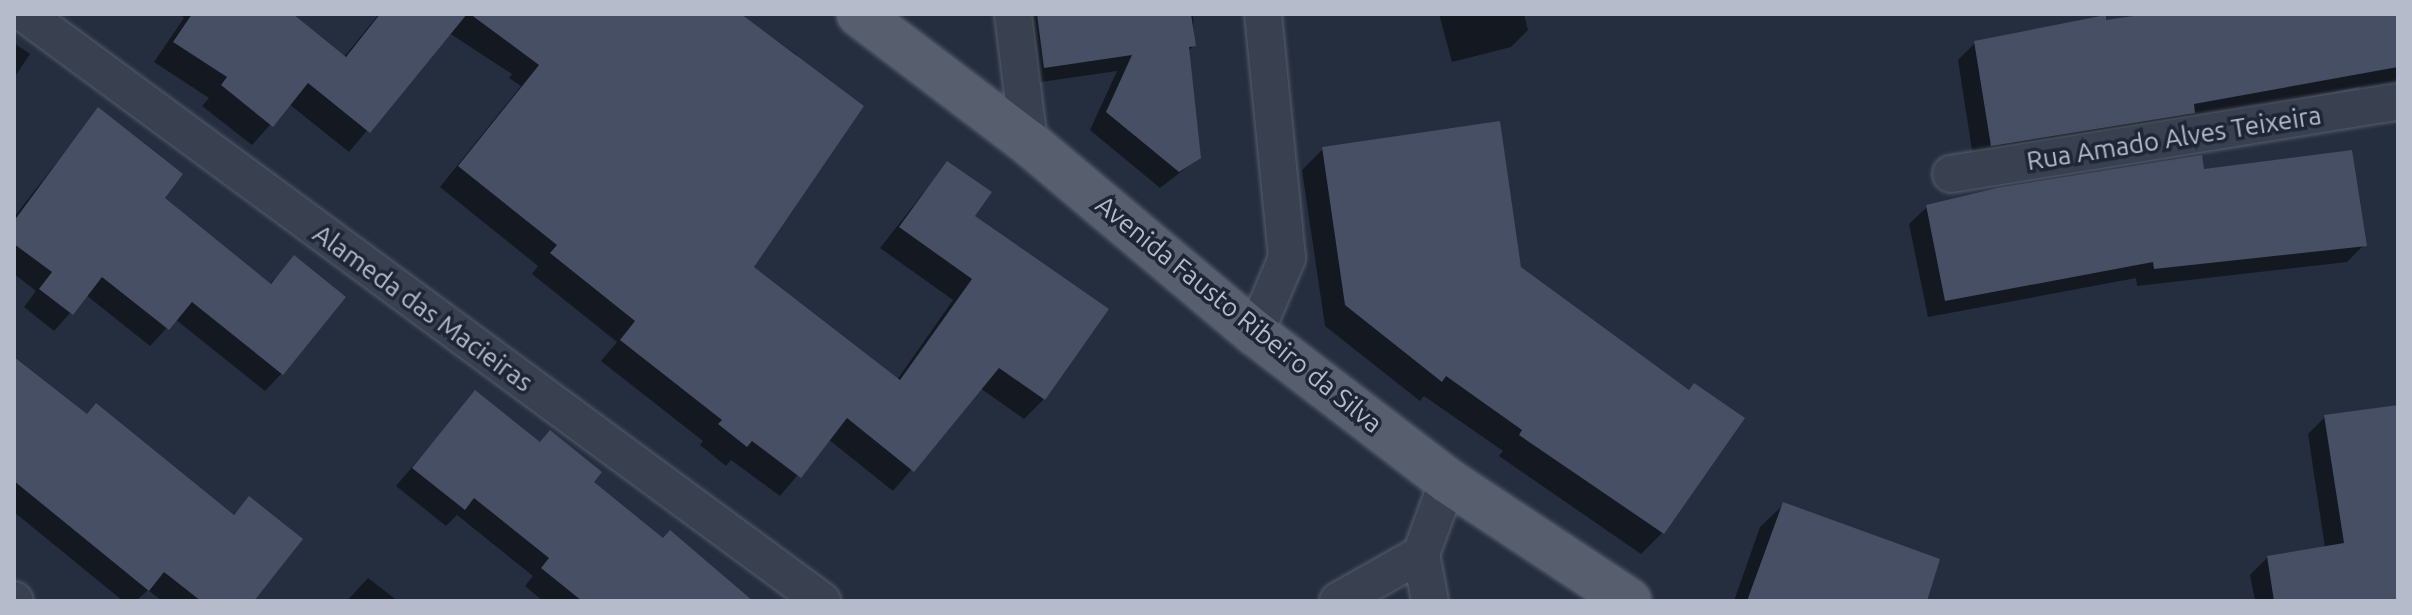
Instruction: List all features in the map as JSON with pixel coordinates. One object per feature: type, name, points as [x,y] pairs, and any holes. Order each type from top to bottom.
[{"type":"main road","name":"Avenida Fausto Ribeiro da Silva","points":[[859,14],[1029,143],[1255,333],[1448,481],[1629,601]]},
{"type":"street","name":"Alameda das Macieiras","points":[[25,14],[822,601]]},
{"type":"street","points":[[1013,14],[1029,143]]},
{"type":"street","points":[[1255,333],[1287,258],[1263,14]]},
{"type":"street","name":"Rua Amado Alves Teixeira","points":[[1951,174],[2398,102]]},
{"type":"street","points":[[1430,601],[1421,554],[1448,481]]},
{"type":"street","points":[[1338,601],[1421,554]]},
{"type":"building","points":[[192,14],[293,14],[346,57],[380,14],[467,14],[370,133],[308,83],[273,127],[221,85],[227,77],[173,42]]},
{"type":"building","points":[[470,14],[741,14],[864,106],[754,267],[900,380],[972,279],[899,227],[947,161],[992,192],[975,216],[1109,309],[1045,400],[999,368],[914,472],[847,418],[801,478],[752,441],[747,447],[718,424],[722,420],[620,340],[635,321],[550,253],[557,245],[458,166],[539,65]]},
{"type":"building","points":[[1037,14],[1191,14],[1196,46],[1189,47],[1201,158],[1179,172],[1106,112],[1132,55],[1044,68]]},
{"type":"building","points":[[2147,14],[2398,14],[2398,67],[2194,104],[2195,113],[1991,146],[1974,41],[2106,15],[2106,20]]},
{"type":"building","points":[[98,107],[183,174],[165,198],[271,284],[294,255],[346,297],[283,375],[192,302],[169,330],[102,277],[73,315],[39,289],[52,272],[14,244],[14,221]]},
{"type":"building","points":[[1500,121],[1521,267],[1689,390],[1694,383],[1745,418],[1664,534],[1519,435],[1522,430],[1446,376],[1442,382],[1345,305],[1322,147]]},
{"type":"building","points":[[2352,150],[2367,246],[2154,269],[2153,262],[1945,301],[1926,205],[1997,188],[2202,155],[2204,169]]},
{"type":"building","points":[[14,357],[87,414],[96,403],[234,515],[249,496],[303,539],[254,601],[201,601],[164,572],[149,591],[14,481]]},
{"type":"building","points":[[475,390],[540,442],[550,430],[602,472],[594,482],[663,538],[670,530],[753,601],[582,601],[541,568],[549,558],[474,498],[465,510],[412,468]]},
{"type":"building","points":[[2398,405],[2398,601],[2274,601],[2267,556],[2344,543],[2324,415]]},
{"type":"building","points":[[1783,502],[1940,559],[1927,601],[1747,601]]}]
